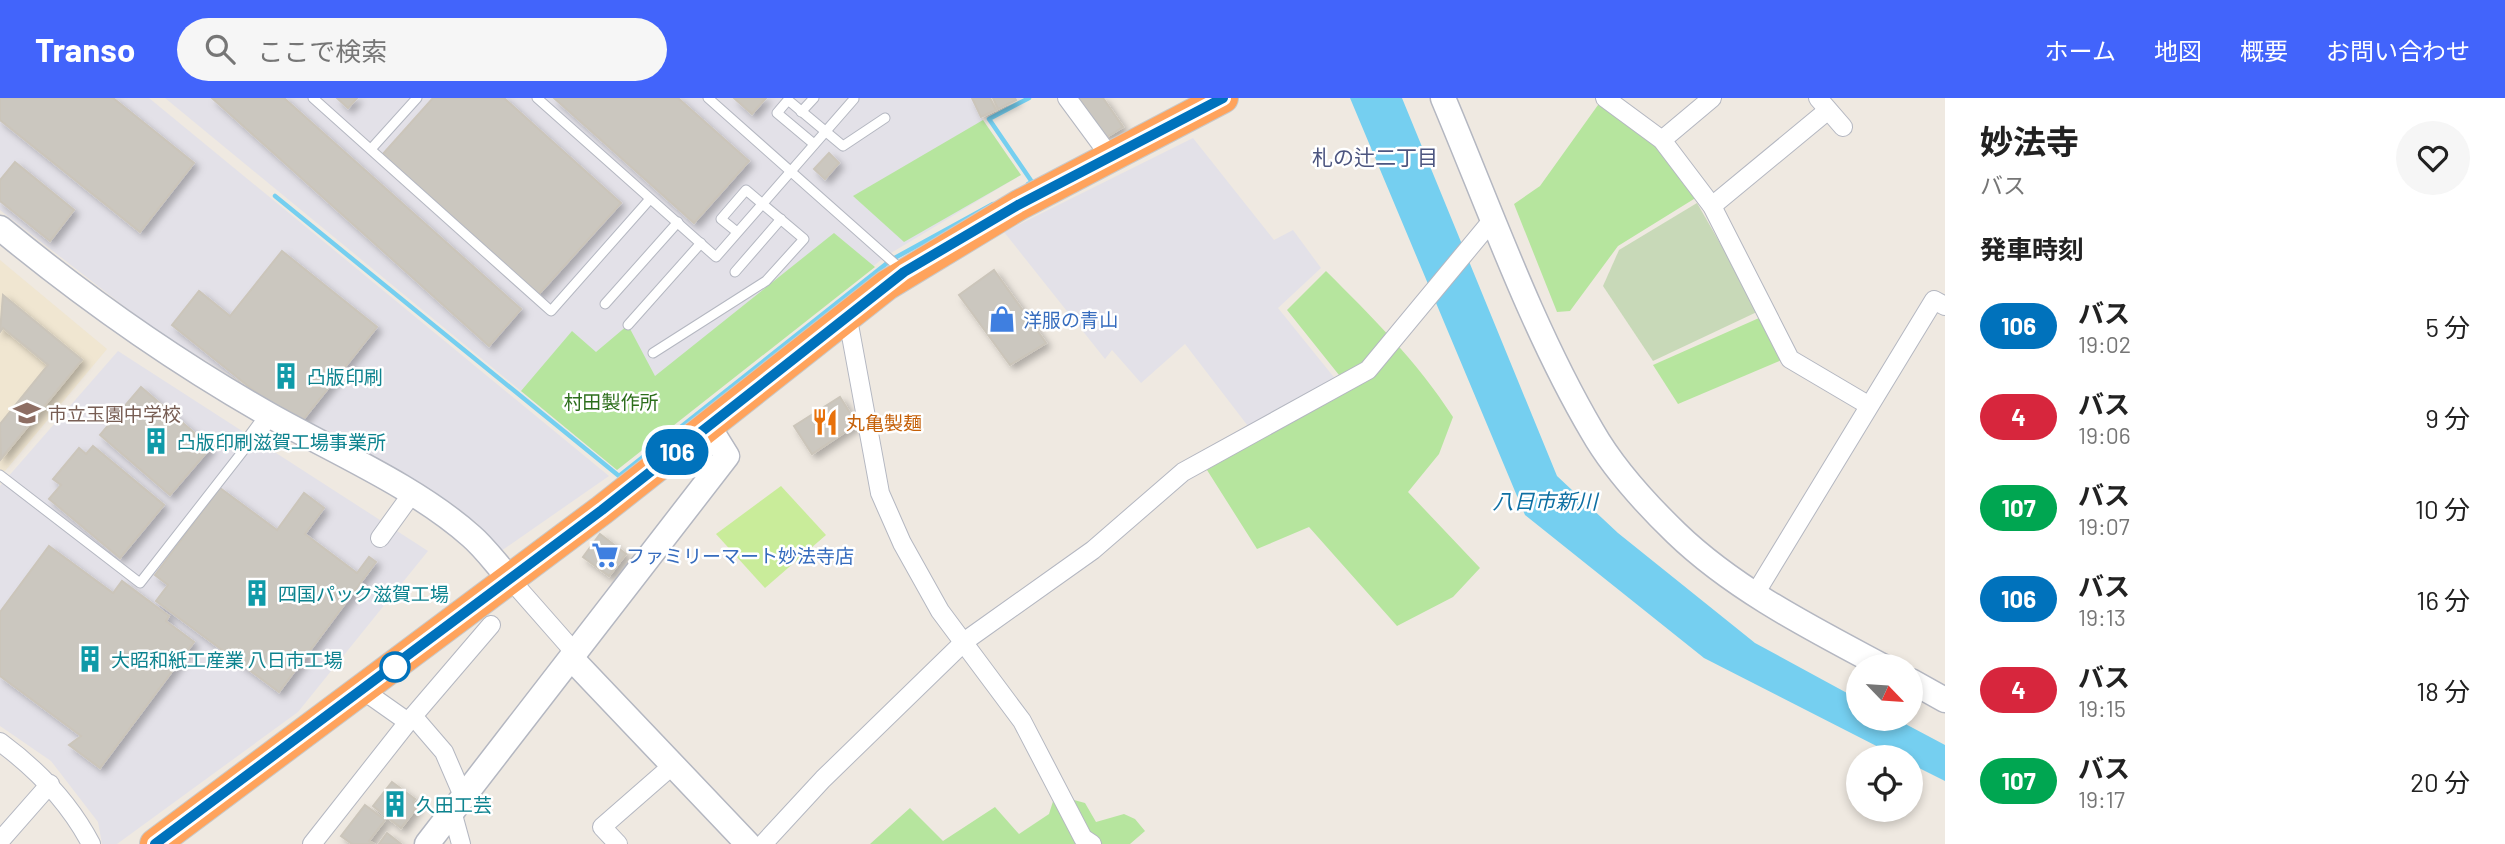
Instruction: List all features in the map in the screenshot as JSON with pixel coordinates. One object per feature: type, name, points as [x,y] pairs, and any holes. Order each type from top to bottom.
[{"type":"highway","points":[[155,844],[364,691],[709,427],[904,272],[1109,155],[1223,98]]},
{"type":"street","points":[[1068,98],[1109,155]]},
{"type":"street","points":[[1443,98],[1549,348],[1592,433],[1641,498],[1677,535],[1755,594],[1861,654]]},
{"type":"street","points":[[1605,98],[1662,140],[1712,206],[1790,359],[1868,405]]},
{"type":"street","points":[[1662,140],[1712,98]]},
{"type":"street","points":[[1712,206],[1823,104],[1843,127]]},
{"type":"street","points":[[763,844],[878,723],[965,641],[1093,550],[1183,472],[1368,370],[1494,218]]},
{"type":"street","points":[[0,228],[131,331],[270,415],[411,495],[472,537],[569,646],[572,659],[748,844]]},
{"type":"street","points":[[1755,594],[1934,300],[1945,306]]},
{"type":"street","points":[[838,325],[850,330],[880,493],[902,543],[940,611],[965,641],[1022,721],[1083,838],[1092,844]]},
{"type":"street","points":[[250,442],[270,415]]},
{"type":"street","points":[[427,844],[727,456],[709,427]]},
{"type":"street","points":[[380,538],[411,495]]},
{"type":"street","points":[[312,844],[411,719],[491,625]]},
{"type":"street","points":[[1923,688],[1945,700]]},
{"type":"street","points":[[364,691],[411,719],[444,752],[457,804],[461,844]]},
{"type":"street","points":[[0,742],[50,784],[78,820],[91,844]]},
{"type":"street","points":[[618,844],[602,827],[673,765]]},
{"type":"street","points":[[0,841],[50,784]]},
{"type":"lane","points":[[313,98],[551,311],[650,198]]},
{"type":"lane","points":[[371,149],[416,98]]},
{"type":"lane","points":[[537,98],[716,257],[854,99]]},
{"type":"lane","points":[[708,98],[904,272]]},
{"type":"lane","points":[[801,111],[814,98]]},
{"type":"lane","points":[[814,144],[777,113],[788,100],[843,146],[885,118]]},
{"type":"lane","points":[[653,353],[766,281],[804,239],[746,190],[721,219],[737,232]]},
{"type":"lane","points":[[735,272],[781,219]]},
{"type":"lane","points":[[605,304],[678,222]]},
{"type":"lane","points":[[628,325],[701,243]]},
{"type":"lane","points":[[0,475],[140,583],[250,442]]},
{"type":"shaded area","points":[[0,98],[149,98],[609,476],[501,551],[476,522],[156,331],[0,210]]},
{"type":"shaded area","points":[[165,98],[973,98],[983,120],[1021,175],[886,256],[617,470]]},
{"type":"shaded area","points":[[1193,138],[1274,240],[1293,230],[1321,268],[1278,308],[1337,381],[1251,430],[1185,344],[1141,383],[1112,350],[1105,359],[1004,232]]},
{"type":"shaded area","name":"市立玉園中学校","points":[[0,260],[107,349],[0,477]]},
{"type":"shaded area","points":[[118,351],[428,551],[298,712],[117,844],[102,844],[98,822],[51,761],[0,726],[0,486]]},
{"type":"green space","points":[[1603,98],[1632,116],[1702,194],[1618,246],[1570,311],[1557,312],[1514,204],[1540,186]]},
{"type":"green space","points":[[983,120],[1021,175],[904,242],[853,196]]},
{"type":"green space","points":[[1697,203],[1759,311],[1653,361],[1603,286],[1619,250]]},
{"type":"green space","name":"村田製作所","points":[[834,233],[875,267],[617,470],[521,391],[572,331],[596,352],[628,325],[655,376]]},
{"type":"green space","points":[[1326,271],[1409,358],[1453,417],[1439,454],[1408,492],[1480,568],[1453,597],[1397,626],[1309,527],[1257,549],[1207,470],[1363,373],[1343,380],[1287,310]]},
{"type":"green space","points":[[1759,318],[1784,359],[1678,404],[1653,365]]},
{"type":"green space","points":[[781,486],[826,535],[765,588],[716,534]]},
{"type":"green space","points":[[1055,795],[1086,844],[870,844],[910,808],[943,841],[995,807],[1019,834],[1049,814]]},
{"type":"green space","points":[[1063,797],[1085,803],[1096,822],[1124,814],[1135,819],[1145,831],[1130,844],[1102,844],[1083,838]]},
{"type":"water","name":"八日市新川","points":[[1350,98],[1402,98],[1557,476],[1618,533],[1755,643],[1846,692],[1846,730],[1704,658],[1525,515]]},
{"type":"water","name":"八日市新川","points":[[1849,732],[1920,732],[1945,745],[1945,781],[1923,770],[1923,745],[1875,745]]},
{"type":"building","points":[[0,98],[113,98],[194,163],[140,232],[0,120]]},
{"type":"building","points":[[212,98],[284,98],[521,309],[489,346]]},
{"type":"building","points":[[337,98],[357,98],[348,108]]},
{"type":"building","points":[[433,98],[504,98],[621,203],[538,295],[382,155]]},
{"type":"building","points":[[554,98],[678,98],[749,161],[694,223]]},
{"type":"building","points":[[734,98],[766,98],[752,114]]},
{"type":"building","points":[[972,98],[990,98],[996,110],[981,117]]},
{"type":"building","points":[[993,98],[1015,98],[1016,100],[998,109]]},
{"type":"building","points":[[1076,98],[1103,98],[1123,127],[1105,138]]},
{"type":"building","points":[[829,153],[839,163],[825,179],[814,169]]},
{"type":"building","points":[[15,162],[74,210],[50,241],[0,201],[0,180]]},
{"type":"building","name":"凸版印刷","points":[[282,251],[377,327],[298,426],[172,325],[199,291],[230,316]]},
{"type":"building","name":"洋服の青山","points":[[994,270],[1046,343],[1010,365],[959,295]]},
{"type":"building","points":[[3,295],[82,360],[1,459],[0,424],[48,365],[3,328],[0,332]]},
{"type":"building","name":"凸版印刷滋賀工場事業所","points":[[141,387],[211,447],[170,495],[100,435]]},
{"type":"building","points":[[840,397],[857,424],[812,454],[794,426]]},
{"type":"building","points":[[93,446],[164,505],[120,558],[49,499],[61,485],[53,479],[79,448],[86,454]]},
{"type":"building","name":"四国パック滋賀工場","points":[[220,488],[277,530],[304,493],[324,508],[305,534],[357,573],[369,557],[376,562],[279,692],[156,601],[168,585],[155,575]]},
{"type":"building","name":"ファミリーマート妙法寺店","points":[[600,534],[626,554],[609,576],[583,557]]},
{"type":"building","name":"大昭和紙工産業 八日市工場","points":[[49,546],[113,593],[122,581],[169,616],[166,621],[194,642],[100,768],[69,745],[81,736],[0,676],[0,612]]},
{"type":"building","name":"久田工芸","points":[[392,782],[415,799],[413,802],[418,806],[401,828],[373,806]]},
{"type":"building","points":[[365,805],[385,820],[369,841],[374,844],[352,844],[341,836]]},
{"type":"building","points":[[387,833],[401,844],[379,844]]},
{"type":"waterway","points":[[1028,184],[1032,182],[989,119],[1029,98]]},
{"type":"waterway","points":[[275,196],[619,476],[891,260],[993,204]]},
{"type":"bus line","name":"106","points":[[155,844],[364,691],[699,436],[904,272],[1109,155],[1223,98]]},
{"type":"place","name":"洋服の青山","points":[[1002,319]]},
{"type":"place","name":"凸版印刷","points":[[286,376]]},
{"type":"place","name":"市立玉園中学校","points":[[27,413]]},
{"type":"place","name":"丸亀製麺","points":[[825,422]]},
{"type":"place","name":"凸版印刷滋賀工場事業所","points":[[156,441]]},
{"type":"place","name":"ファミリーマート妙法寺店","points":[[605,555]]},
{"type":"place","name":"四国パック滋賀工場","points":[[257,593]]},
{"type":"place","name":"大昭和紙工産業 八日市工場","points":[[90,659]]},
{"type":"place","name":"久田工芸","points":[[395,804]]},
{"type":"district","name":"札の辻二丁目","points":[[1375,156]]}]
